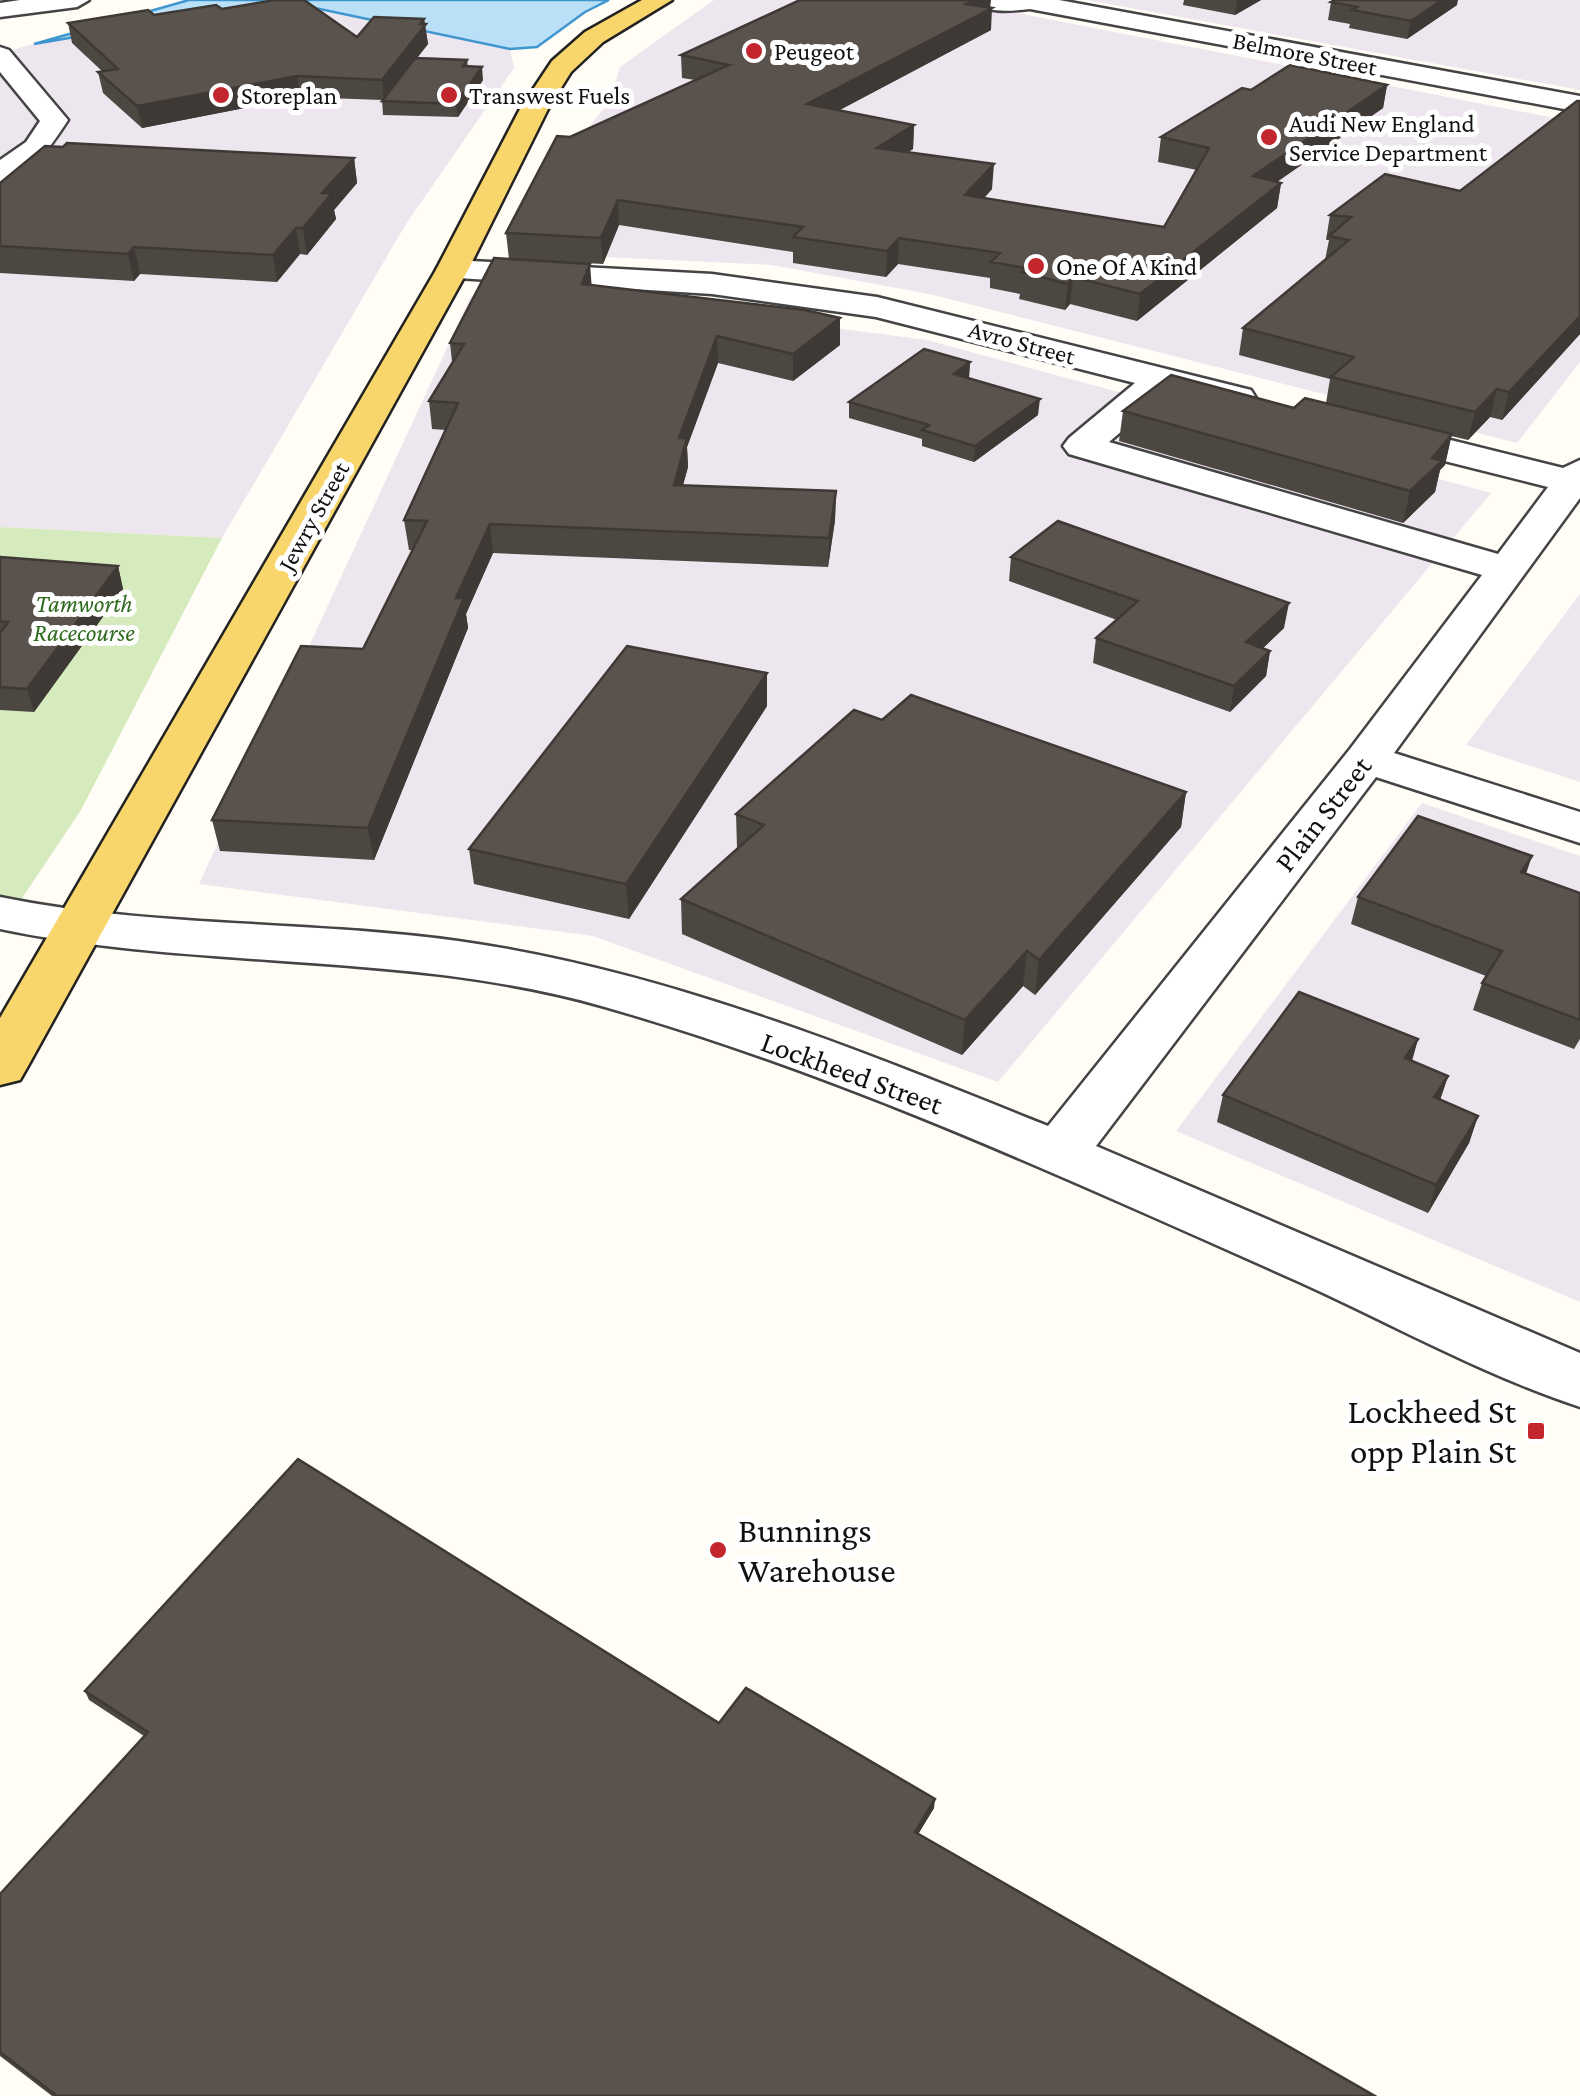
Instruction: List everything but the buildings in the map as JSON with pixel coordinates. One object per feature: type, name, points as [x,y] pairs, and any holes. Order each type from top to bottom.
[{"type":"main road","name":"Jewry Street","points":[[0,1066],[452,270],[534,109],[560,68],[594,37],[660,0]]},
{"type":"street","points":[[0,10],[77,0]]},
{"type":"street","name":"Belmore Street","points":[[984,0],[1006,4],[1030,2],[1580,104]]},
{"type":"street","points":[[0,56],[54,120],[36,148],[0,174]]},
{"type":"street","name":"Avro Street","points":[[452,270],[712,284],[792,294],[968,327],[1273,407]]},
{"type":"street","points":[[1161,379],[1082,446],[1507,569]]},
{"type":"street","points":[[1348,426],[1577,479]]},
{"type":"street","name":"Plain Street","points":[[1060,1152],[1366,759],[1577,479]]},
{"type":"street","points":[[1366,759],[1580,828]]},
{"type":"street","name":"Lockheed Street","points":[[0,913],[80,929],[352,948],[519,968],[652,1002],[1060,1152],[1580,1382]]},
{"type":"shaded area","points":[[714,0],[1000,0],[987,7],[1580,123],[1580,362],[1517,443],[929,294],[772,265],[520,253],[559,161],[609,103],[620,67]]},
{"type":"shaded area","points":[[1087,0],[1580,0],[1580,90]]},
{"type":"shaded area","points":[[315,8],[510,49],[514,68],[406,224],[222,538],[0,527],[0,53],[145,25]]},
{"type":"shaded area","points":[[471,296],[651,304],[927,340],[1491,493],[998,1082],[593,936],[199,884]]},
{"type":"shaded area","points":[[1580,594],[1580,782],[1466,745]]},
{"type":"shaded area","points":[[1422,803],[1580,856],[1580,1302],[1176,1131]]},
{"type":"green space","name":"Tamworth Racecourse","points":[[0,527],[222,538],[81,810],[0,931]]},
{"type":"water","points":[[189,0],[609,0],[585,12],[537,47],[510,49],[315,8],[133,27],[34,44]]},
{"type":"place","name":"Peugeot","points":[[754,51]]},
{"type":"place","name":"Storeplan","points":[[221,95]]},
{"type":"place","name":"Transwest Fuels","points":[[449,95]]},
{"type":"place","name":"Audi New England Service Department","points":[[1269,137]]},
{"type":"place","name":"One Of A Kind","points":[[1036,266]]},
{"type":"place","name":"Lockheed St opp Plain St","points":[[1536,1431]]},
{"type":"place","name":"Bunnings Warehouse","points":[[718,1550]]}]
